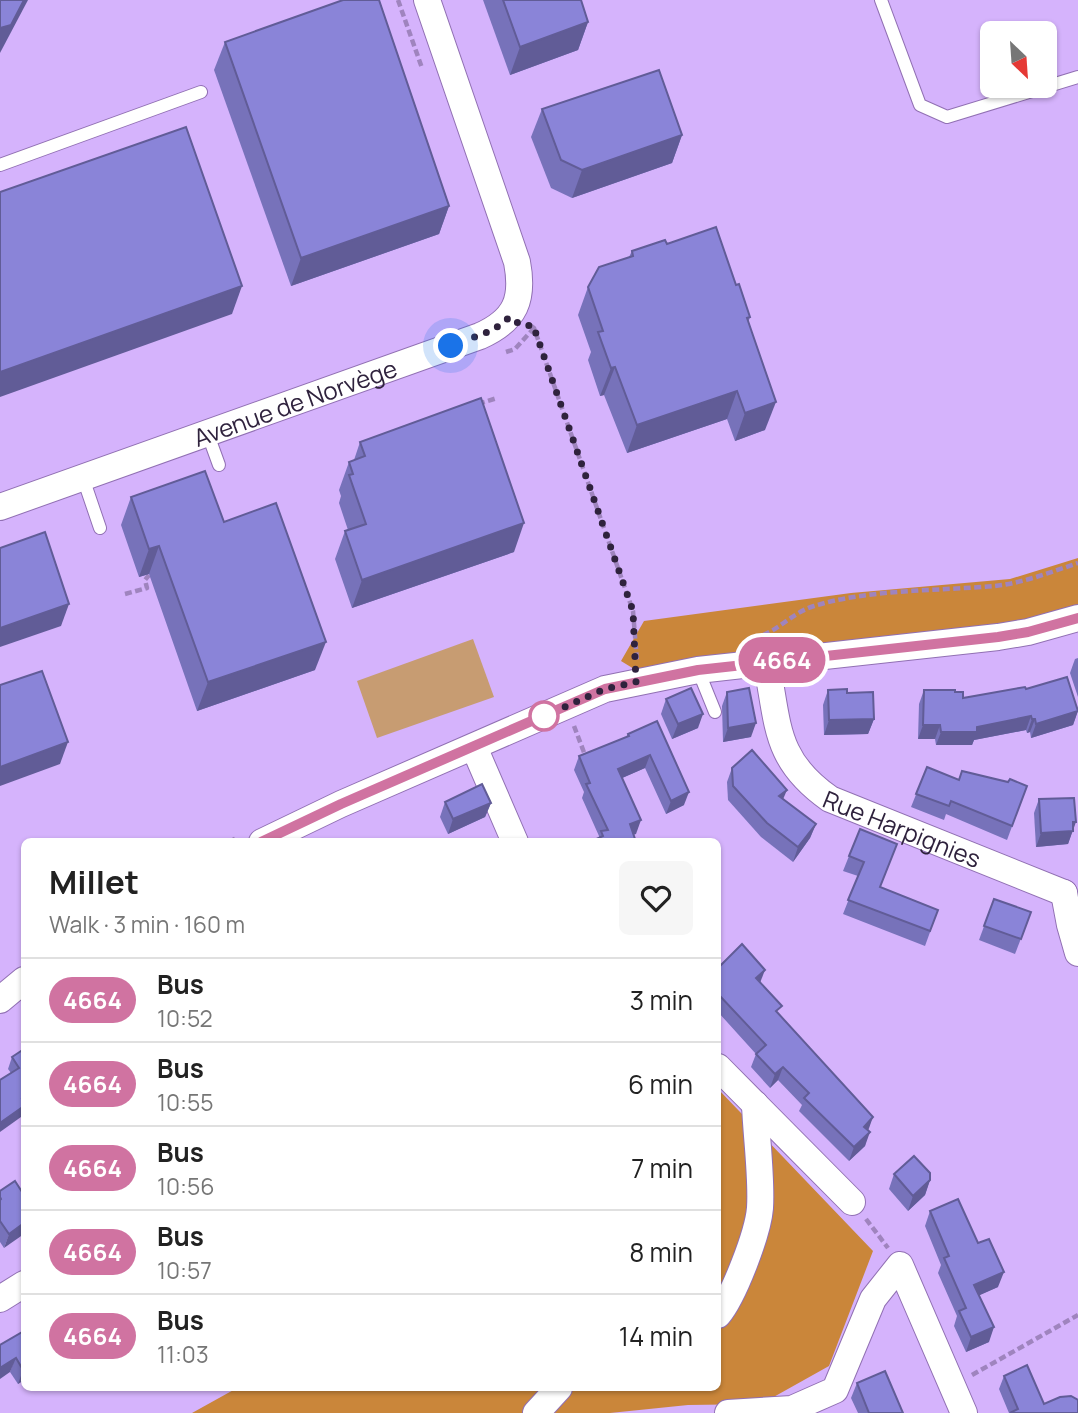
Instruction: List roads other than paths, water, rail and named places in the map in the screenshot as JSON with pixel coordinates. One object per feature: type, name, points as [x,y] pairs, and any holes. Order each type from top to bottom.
[{"type":"street","name":"Avenue de Norvège","points":[[0,507],[480,335],[493,330],[510,317],[520,288],[517,262],[427,0]]},
{"type":"street","points":[[269,838],[605,689],[698,670],[766,661],[998,637],[1078,618]]},
{"type":"street","name":"Rue Harpignies","points":[[766,661],[777,730],[796,768],[809,785],[830,799],[1071,891],[1070,925],[1078,953]]},
{"type":"street","points":[[474,747],[513,838]]},
{"type":"street","points":[[0,1000],[21,982]]},
{"type":"street","points":[[721,1070],[852,1202]]},
{"type":"street","points":[[721,1311],[727,1304],[747,1254],[760,1210],[755,1104]]},
{"type":"street","points":[[728,1413],[792,1409],[835,1390],[873,1299],[901,1265],[964,1413]]},
{"type":"street","points":[[0,1299],[21,1285]]},
{"type":"street","points":[[536,1413],[556,1391]]},
{"type":"lane","points":[[881,0],[920,105],[947,117],[1078,77]]},
{"type":"lane","points":[[0,165],[201,92]]},
{"type":"lane","points":[[207,432],[219,466]]},
{"type":"lane","points":[[83,478],[100,528]]},
{"type":"lane","points":[[698,670],[715,712]]}]
